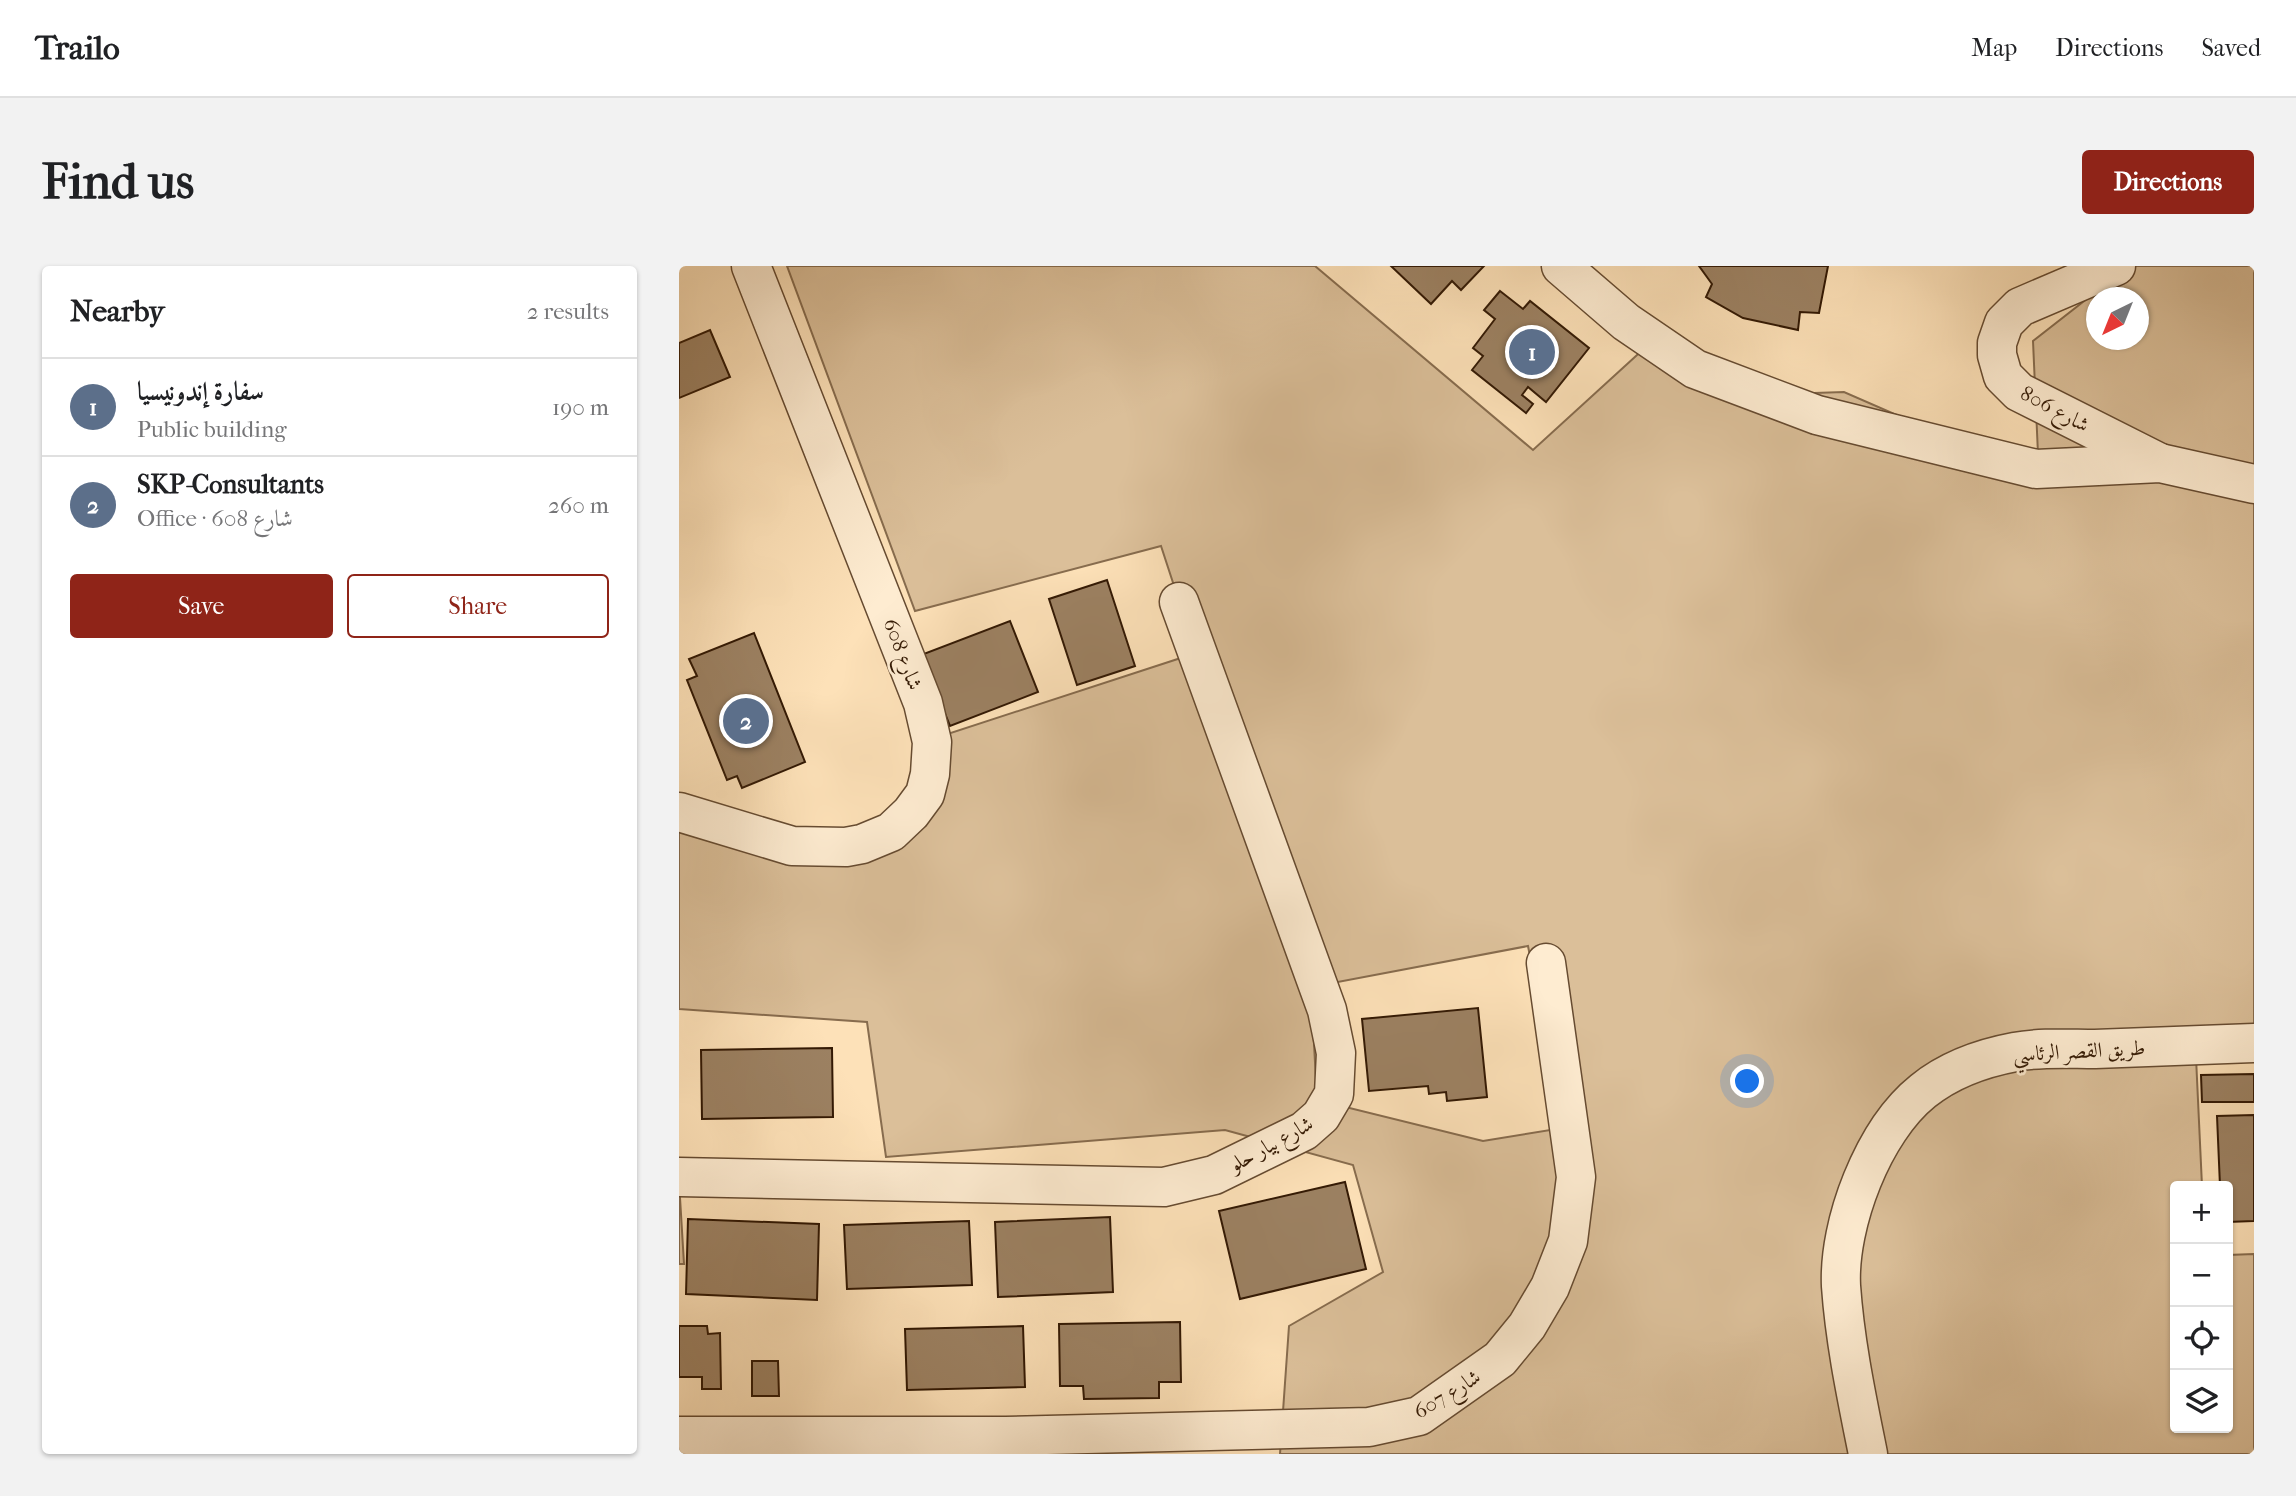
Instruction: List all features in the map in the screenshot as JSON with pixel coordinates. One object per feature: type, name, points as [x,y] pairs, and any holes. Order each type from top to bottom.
[{"type":"street","name":"شارع 608","points":[[679,812],[792,845],[846,847],[862,844],[891,832],[911,813],[925,794],[930,774],[932,742],[923,703],[751,266]]},
{"type":"street","points":[[1562,266],[1626,322],[1695,369],[1817,415],[2036,469],[2160,463],[2254,484]]},
{"type":"street","name":"شارع 806","points":[[2116,266],[2020,307],[2004,323],[1997,343],[1997,355],[2003,376],[2019,392],[2160,463]]},
{"type":"street","name":"شارع بيار حلو","points":[[679,1178],[1164,1187],[1214,1175],[1304,1131],[1321,1116],[1334,1094],[1336,1053],[1327,1010],[1179,603]]},
{"type":"street","name":"شارع 607","points":[[679,1436],[1006,1436],[1369,1427],[1419,1416],[1500,1359],[1527,1326],[1551,1287],[1568,1241],[1576,1177],[1546,963]]},
{"type":"street","name":"طريق القصر الرئاسي","points":[[1868,1454],[1841,1285],[1844,1242],[1865,1171],[1881,1142],[1921,1092],[1969,1065],[2019,1051],[2254,1043]]},
{"type":"shaded area","points":[[787,266],[1315,266],[1533,450],[1659,335],[1783,394],[1844,392],[2039,477],[2033,341],[2086,300],[2086,350],[2149,350],[2149,287],[2102,287],[2129,266],[2254,266],[2254,1034],[2195,1036],[2202,1181],[2170,1181],[2170,1433],[2233,1433],[2233,1255],[2254,1254],[2254,1454],[1280,1454],[1289,1326],[1383,1272],[1353,1165],[1225,1130],[886,1157],[867,1022],[679,1009],[679,809],[825,859],[899,818],[923,742],[1196,653],[1161,546],[915,611]],"holes":[[[1528,946],[1563,1128],[1483,1141],[1317,1100],[1311,987]]]},
{"type":"shaded area","points":[[679,1181],[684,1264],[679,1264]]},
{"type":"building","points":[[1391,266],[1484,266],[1461,290],[1452,281],[1431,304]]},
{"type":"building","points":[[1699,266],[1828,266],[1819,313],[1800,312],[1798,330],[1743,318],[1706,297],[1712,284]]},
{"type":"building","points":[[1500,291],[1523,309],[1530,301],[1589,348],[1546,402],[1528,387],[1522,395],[1533,404],[1526,413],[1472,370],[1483,356],[1473,348],[1495,319],[1484,310]]},
{"type":"building","points":[[710,330],[730,377],[679,398],[679,343]]},
{"type":"building","points":[[1107,580],[1135,666],[1077,685],[1049,599]]},
{"type":"building","points":[[1010,621],[1038,692],[950,726],[921,655]]},
{"type":"building","points":[[754,633],[805,762],[742,788],[737,776],[727,780],[687,680],[697,676],[689,659]]},
{"type":"building","points":[[1478,1008],[1487,1097],[1447,1101],[1446,1092],[1429,1094],[1428,1086],[1369,1091],[1362,1019]]},
{"type":"building","points":[[832,1048],[833,1117],[702,1119],[701,1050]]},
{"type":"building","points":[[2254,1074],[2254,1102],[2202,1102],[2201,1075]]},
{"type":"building","points":[[2254,1115],[2254,1221],[2233,1222],[2233,1181],[2220,1181],[2217,1116]]},
{"type":"building","points":[[1345,1182],[1366,1269],[1240,1299],[1219,1211]]},
{"type":"building","points":[[1110,1217],[1113,1292],[998,1297],[995,1222]]},
{"type":"building","points":[[688,1219],[819,1224],[817,1300],[686,1294]]},
{"type":"building","points":[[969,1221],[972,1285],[847,1289],[844,1225]]},
{"type":"building","points":[[1180,1322],[1181,1382],[1159,1382],[1159,1398],[1084,1399],[1083,1386],[1060,1386],[1059,1324]]},
{"type":"building","points":[[679,1326],[707,1326],[708,1334],[720,1333],[721,1389],[702,1389],[702,1377],[679,1377]]},
{"type":"building","points":[[1023,1326],[1025,1387],[907,1390],[905,1329]]},
{"type":"building","points":[[752,1361],[778,1361],[779,1396],[752,1396]]},
{"type":"place","name":"سفارة إندونيسيا","points":[[1532,352]]},
{"type":"place","name":"SKP-Consultants","points":[[746,721]]}]
